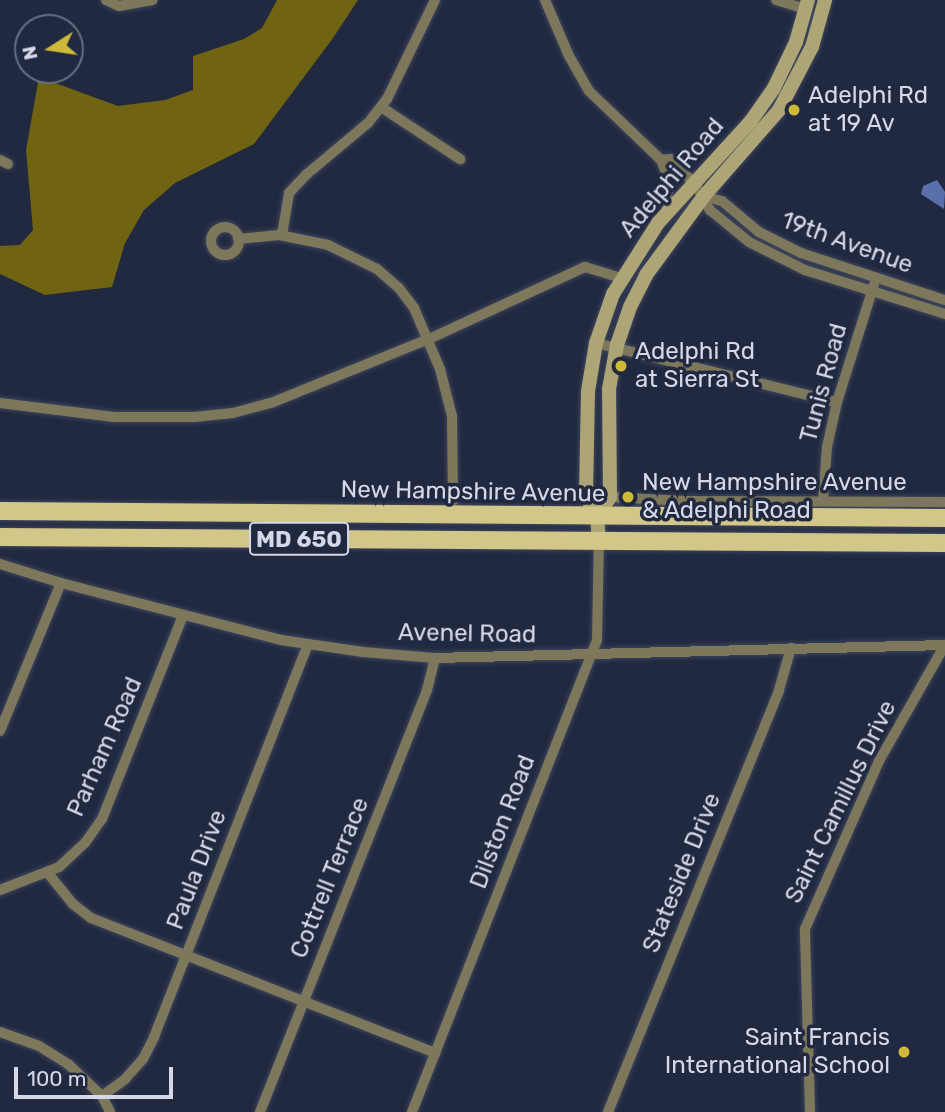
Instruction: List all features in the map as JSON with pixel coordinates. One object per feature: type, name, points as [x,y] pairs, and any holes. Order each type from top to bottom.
[{"type":"main road","name":"Adelphi Road","points":[[598,540],[597,517],[586,493],[588,391],[596,343],[620,278],[667,214],[700,190],[779,110],[812,47],[824,0]]},
{"type":"main road","name":"Adelphi Road","points":[[610,497],[609,389],[622,324],[646,275],[700,190],[774,88],[796,42],[807,5]]},
{"type":"main road","points":[[597,517],[610,497]]},
{"type":"main road","name":"New Hampshire Avenue","points":[[0,511],[945,518]]},
{"type":"main road","name":"New Hampshire Avenue","points":[[0,537],[945,543]]},
{"type":"street","points":[[106,0],[119,6],[152,0]]},
{"type":"street","points":[[282,235],[289,193],[368,123],[381,107],[403,69],[435,0]]},
{"type":"street","points":[[545,0],[569,56],[589,91],[661,160],[668,178],[667,214]]},
{"type":"street","points":[[775,0],[807,5]]},
{"type":"street","points":[[381,107],[460,159]]},
{"type":"street","points":[[661,160],[670,159],[700,190]]},
{"type":"street","name":"19th Avenue","points":[[700,190],[722,201],[757,230],[801,253],[945,299]]},
{"type":"street","name":"19th Avenue","points":[[700,190],[710,209],[750,242],[805,270],[945,314]]},
{"type":"street","points":[[750,242],[757,230]]},
{"type":"street","points":[[238,239],[282,235],[328,245],[377,270],[398,288],[414,308],[440,369],[452,416],[453,501]]},
{"type":"street","points":[[0,403],[114,417],[194,417],[233,413],[271,403],[429,339],[585,267],[620,278]]},
{"type":"street","name":"Tunis Road","points":[[823,501],[827,446],[837,402],[876,279]]},
{"type":"street","points":[[596,343],[837,402]]},
{"type":"street","points":[[610,497],[945,502]]},
{"type":"street","name":"Dilston Road","points":[[412,1112],[597,640],[598,540]]},
{"type":"street","name":"Avenel Road","points":[[0,564],[183,615],[308,644],[435,658],[945,645]]},
{"type":"street","points":[[0,730],[61,583]]},
{"type":"street","name":"Parham Road","points":[[0,890],[59,867],[85,843],[102,818],[183,615]]},
{"type":"street","name":"Paula Drive","points":[[102,1096],[125,1079],[143,1059],[308,644]]},
{"type":"street","name":"Saint Camillus Drive","points":[[810,1112],[805,929],[879,761],[945,645]]},
{"type":"street","name":"Stateside Drive","points":[[608,1112],[779,690],[791,648]]},
{"type":"street","name":"Cottrell Terrace","points":[[260,1112],[427,690],[435,658]]},
{"type":"street","points":[[47,872],[73,904],[91,918],[435,1053]]},
{"type":"street","points":[[0,1032],[39,1046],[69,1065],[102,1096],[110,1112]]},
{"type":"shaded area","points":[[277,0],[358,0],[254,144],[175,183],[144,210],[125,243],[112,287],[45,295],[0,274],[0,246],[20,245],[33,230],[26,150],[38,84],[58,84],[118,106],[165,100],[193,90],[193,56],[244,39],[262,28]]},
{"type":"water","points":[[937,180],[945,192],[944,209],[921,194],[923,186]]},
{"type":"place","name":"Adelphi Rd at 19 Av","points":[[794,110]]},
{"type":"place","name":"Adelphi Rd at Sierra St","points":[[621,366]]},
{"type":"place","name":"New Hampshire Avenue & Adelphi Road","points":[[628,497]]},
{"type":"place","name":"Saint Francis International School","points":[[904,1052]]}]
